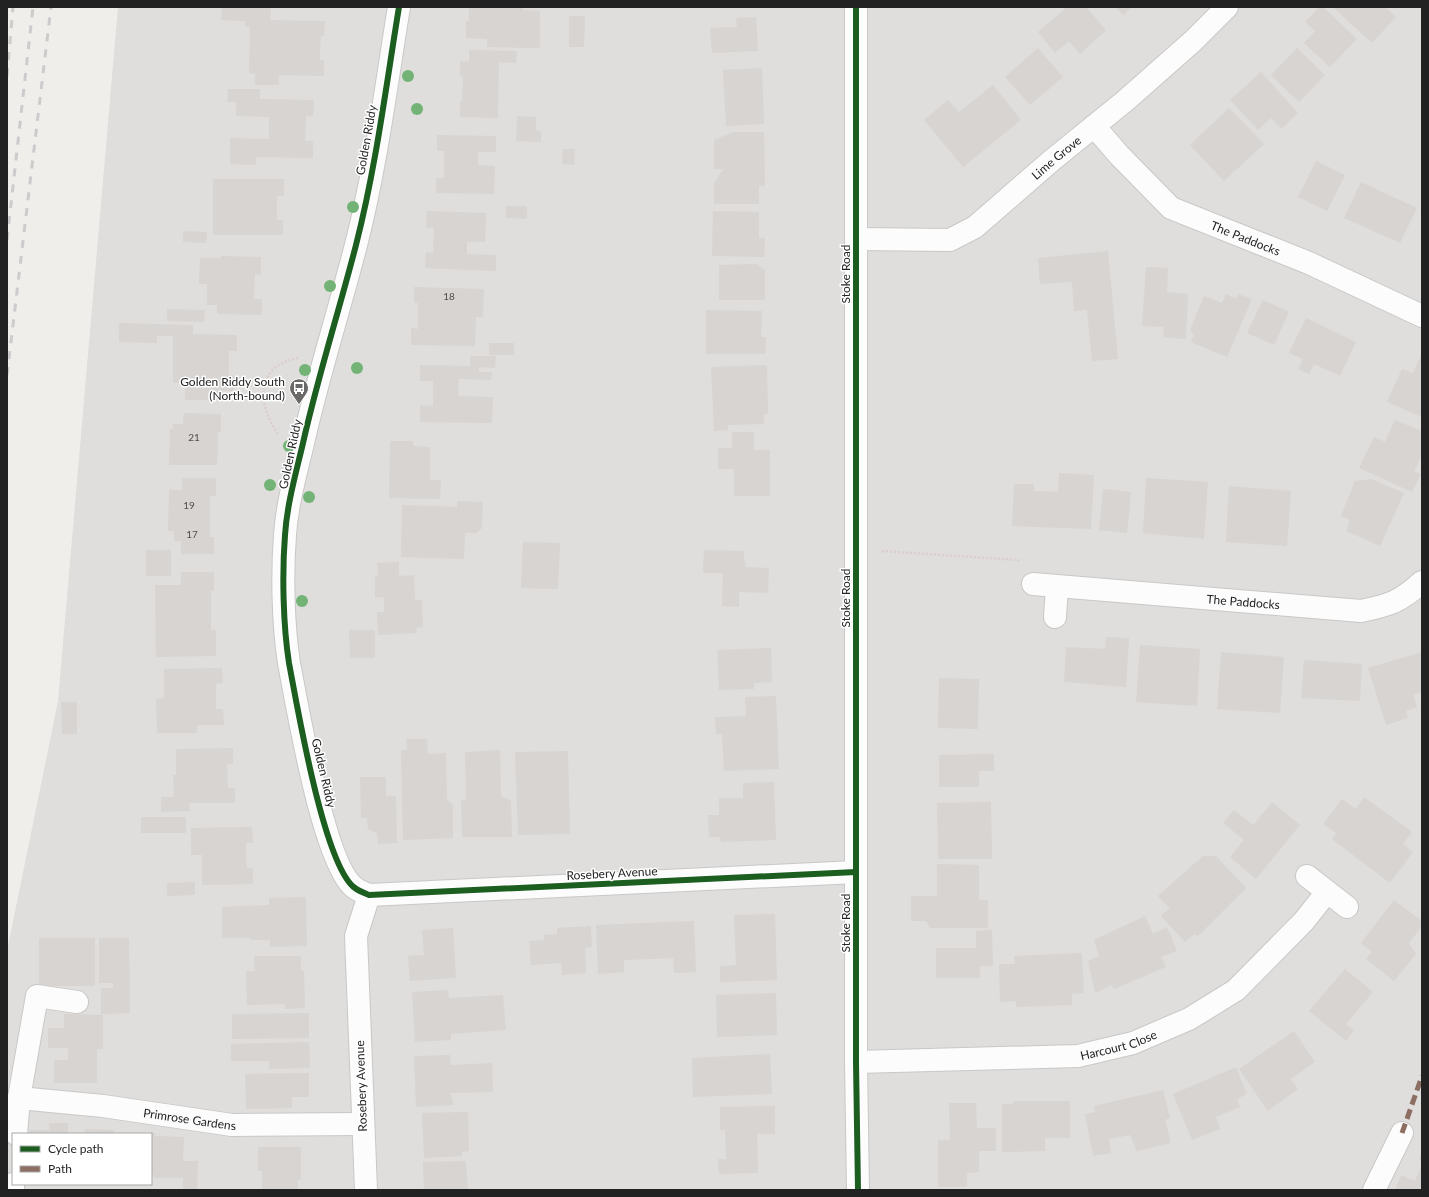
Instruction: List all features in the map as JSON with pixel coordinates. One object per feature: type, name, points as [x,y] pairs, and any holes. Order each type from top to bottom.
[{"type":"street","name":"Golden Riddy","points":[[369,895],[354,888],[331,848],[309,765],[287,648],[284,567],[285,534],[300,455],[324,355],[357,243],[378,138],[399,7]]},
{"type":"street","name":"Stoke Road","points":[[856,7],[856,1062],[858,1190]]},
{"type":"street","name":"Lime Grove","points":[[856,239],[950,240],[975,227],[1125,101],[1187,46],[1227,7]]},
{"type":"street","name":"The Paddocks","points":[[1094,126],[1119,155],[1171,208],[1309,263],[1422,316]]},
{"type":"street","name":"The Paddocks","points":[[1032,584],[1361,610],[1388,606],[1406,597],[1422,582]]},
{"type":"street","points":[[1055,617],[1057,587]]},
{"type":"street","name":"Rosebery Avenue","points":[[366,1190],[362,1124],[356,936],[369,895],[856,872]]},
{"type":"street","points":[[1308,876],[1347,907]]},
{"type":"street","name":"Harcourt Close","points":[[856,1062],[1078,1056],[1133,1043],[1189,1019],[1236,990],[1304,921],[1327,892]]},
{"type":"street","points":[[16,1133],[19,1098],[37,996],[77,1002]]},
{"type":"street","name":"Primrose Gardens","points":[[19,1098],[103,1106],[232,1125],[362,1124]]},
{"type":"street","points":[[1374,1190],[1402,1133]]},
{"type":"path","points":[[300,455],[279,436],[266,415],[262,397],[265,382],[273,370],[282,362],[296,358],[324,355]]},
{"type":"path","points":[[856,549],[1018,560],[1032,584]]},
{"type":"shaded area","points":[[118,7],[1422,7],[1422,1190],[7,1190],[7,951],[58,701]]},
{"type":"building","points":[[222,7],[271,7],[270,20],[325,21],[324,36],[321,36],[320,49],[320,60],[324,60],[324,76],[279,75],[279,85],[255,85],[255,74],[249,73],[250,27],[245,26],[245,21],[221,20]]},
{"type":"building","points":[[469,7],[523,7],[523,10],[540,11],[540,48],[487,47],[487,39],[466,38],[466,21],[469,21]]},
{"type":"building","points":[[1067,7],[1086,7],[1106,30],[1080,54],[1069,41],[1055,53],[1038,32]]},
{"type":"building","points":[[1115,7],[1132,7],[1123,15]]},
{"type":"building","points":[[1319,7],[1323,7],[1357,39],[1330,67],[1304,43],[1315,31],[1305,22]]},
{"type":"building","points":[[1333,7],[1385,7],[1396,17],[1372,43]]},
{"type":"building","points":[[569,16],[585,16],[584,47],[569,47]]},
{"type":"building","points":[[756,17],[758,51],[712,53],[710,28],[737,27],[736,18]]},
{"type":"building","points":[[1038,48],[1063,77],[1030,105],[1005,77]]},
{"type":"building","points":[[1297,48],[1325,75],[1299,102],[1271,75]]},
{"type":"building","points":[[469,50],[517,51],[516,63],[499,62],[498,118],[460,117],[463,77],[460,76],[460,61],[469,62]]},
{"type":"building","points":[[762,68],[764,124],[726,126],[723,70]]},
{"type":"building","points":[[1261,72],[1298,113],[1281,129],[1271,118],[1258,130],[1230,100]]},
{"type":"building","points":[[993,85],[1021,120],[963,167],[924,120],[948,100],[959,112]]},
{"type":"building","points":[[228,89],[260,89],[260,99],[314,100],[313,116],[306,116],[305,141],[313,141],[313,158],[256,157],[256,165],[230,164],[230,138],[269,139],[269,117],[236,116],[236,102],[227,102]]},
{"type":"building","points":[[1229,108],[1264,144],[1224,181],[1190,145]]},
{"type":"building","points":[[517,116],[536,117],[536,130],[541,131],[541,142],[516,141]]},
{"type":"building","points":[[734,132],[764,132],[765,186],[759,186],[759,204],[714,204],[714,184],[723,169],[714,169],[714,140]]},
{"type":"building","points":[[437,135],[496,136],[496,152],[478,152],[478,165],[495,166],[494,194],[436,193],[436,178],[444,178],[444,151],[437,151]]},
{"type":"building","points":[[563,149],[575,149],[574,165],[562,164]]},
{"type":"building","points":[[1316,161],[1345,175],[1327,211],[1298,197]]},
{"type":"building","points":[[213,179],[284,179],[284,196],[277,196],[277,220],[283,220],[283,235],[213,235]]},
{"type":"building","points":[[1361,182],[1417,208],[1400,243],[1344,218]]},
{"type":"building","points":[[506,206],[527,206],[527,219],[506,218]]},
{"type":"building","points":[[427,211],[486,213],[485,242],[467,242],[467,254],[496,255],[496,271],[425,268],[426,252],[433,253],[434,228],[426,228]]},
{"type":"building","points":[[713,211],[759,212],[759,238],[765,238],[764,257],[712,256]]},
{"type":"building","points":[[183,231],[207,232],[206,243],[183,242]]},
{"type":"building","points":[[1108,251],[1118,359],[1092,361],[1087,310],[1074,311],[1072,282],[1040,284],[1038,258]]},
{"type":"building","points":[[221,256],[261,257],[261,275],[255,274],[254,299],[262,299],[262,315],[217,314],[217,305],[207,305],[207,284],[199,284],[200,258],[221,258]]},
{"type":"building","points":[[756,264],[765,270],[765,300],[719,300],[719,265]]},
{"type":"building","points":[[1146,267],[1168,268],[1167,292],[1188,294],[1186,339],[1163,337],[1164,327],[1142,326]]},
{"type":"building","points":[[414,287],[484,289],[483,317],[476,317],[475,346],[411,345],[411,328],[418,329],[418,303],[414,303]]},
{"type":"building","points":[[1226,294],[1236,299],[1238,294],[1252,299],[1227,357],[1191,342],[1194,335],[1190,330],[1204,296],[1222,303]]},
{"type":"building","points":[[1263,300],[1289,312],[1274,345],[1247,333]]},
{"type":"building","points":[[167,309],[205,310],[204,322],[167,321]]},
{"type":"building","points":[[706,310],[762,311],[761,337],[766,337],[765,354],[706,354]]},
{"type":"building","points":[[1306,318],[1356,342],[1340,376],[1314,364],[1309,374],[1298,369],[1303,359],[1289,353]]},
{"type":"building","points":[[119,323],[193,325],[193,334],[237,335],[237,351],[229,351],[229,375],[236,376],[235,391],[220,391],[220,400],[185,400],[185,383],[173,383],[173,336],[157,336],[157,343],[119,342]]},
{"type":"building","points":[[489,343],[514,343],[514,355],[489,355]]},
{"type":"building","points":[[1422,353],[1422,417],[1387,402],[1402,369],[1413,373]]},
{"type":"building","points":[[470,356],[496,356],[495,368],[479,367],[479,372],[492,372],[491,380],[459,379],[458,396],[493,397],[492,423],[420,422],[420,405],[433,406],[433,381],[420,381],[420,365],[470,366]]},
{"type":"building","points":[[767,365],[768,414],[764,414],[764,424],[728,425],[728,430],[714,431],[711,367]]},
{"type":"building","points":[[184,413],[221,414],[221,432],[218,432],[217,465],[169,465],[170,429],[173,429],[173,424],[183,424]]},
{"type":"building","points":[[1395,420],[1422,431],[1422,455],[1414,471],[1421,474],[1412,492],[1359,468],[1374,437],[1385,442]]},
{"type":"building","points":[[732,432],[754,432],[754,450],[770,450],[770,496],[734,496],[734,469],[718,469],[718,448],[732,448]]},
{"type":"building","points":[[390,441],[413,441],[413,446],[430,447],[430,480],[441,480],[440,499],[389,498]]},
{"type":"building","points":[[1059,473],[1094,475],[1091,529],[1012,526],[1014,484],[1034,484],[1034,491],[1058,492]]},
{"type":"building","points":[[182,478],[216,478],[216,496],[210,496],[210,537],[214,537],[214,554],[181,554],[181,541],[174,541],[174,531],[168,531],[169,490],[182,490]]},
{"type":"building","points":[[1146,478],[1208,482],[1204,539],[1143,533]]},
{"type":"building","points":[[1371,479],[1404,493],[1380,546],[1346,531],[1350,520],[1341,516],[1355,481]]},
{"type":"building","points":[[1229,486],[1291,491],[1287,546],[1226,542]]},
{"type":"building","points":[[1103,489],[1131,492],[1127,533],[1099,530]]},
{"type":"building","points":[[457,501],[483,502],[482,528],[476,533],[465,533],[464,559],[401,557],[402,505],[457,507]]},
{"type":"building","points":[[523,542],[560,543],[558,589],[521,588]]},
{"type":"building","points":[[146,550],[171,550],[171,576],[146,576]]},
{"type":"building","points":[[704,550],[743,551],[746,567],[769,568],[768,593],[739,592],[739,607],[722,606],[723,573],[703,573]]},
{"type":"building","points":[[399,562],[399,576],[414,575],[415,600],[422,600],[423,627],[416,628],[417,633],[378,635],[377,612],[384,612],[384,597],[375,598],[375,576],[378,576],[377,563]]},
{"type":"building","points":[[181,572],[214,572],[214,591],[211,591],[211,630],[216,630],[216,656],[156,657],[155,585],[181,585]]},
{"type":"building","points":[[349,630],[375,630],[375,658],[350,658]]},
{"type":"building","points":[[1106,637],[1129,638],[1126,687],[1064,682],[1066,647],[1105,649]]},
{"type":"building","points":[[1140,645],[1200,649],[1197,706],[1136,702]]},
{"type":"building","points":[[771,648],[772,682],[754,683],[754,689],[719,690],[717,650]]},
{"type":"building","points":[[1221,652],[1284,657],[1280,713],[1217,709]]},
{"type":"building","points":[[1422,652],[1422,692],[1413,695],[1417,707],[1406,711],[1408,718],[1386,725],[1368,668]]},
{"type":"building","points":[[1304,660],[1362,664],[1360,701],[1301,698]]},
{"type":"building","points":[[222,668],[223,683],[216,684],[216,709],[223,709],[224,725],[197,725],[197,733],[157,733],[156,699],[164,698],[164,669]]},
{"type":"building","points":[[939,678],[979,679],[978,729],[938,728]]},
{"type":"building","points":[[776,696],[779,769],[724,771],[722,734],[716,734],[715,717],[746,716],[745,697]]},
{"type":"building","points":[[61,702],[77,702],[77,734],[62,734]]},
{"type":"building","points":[[406,739],[427,739],[428,754],[446,753],[447,800],[453,805],[453,838],[403,840],[401,750],[407,750]]},
{"type":"building","points":[[233,748],[233,764],[227,764],[228,788],[235,788],[235,803],[189,803],[190,811],[161,812],[161,797],[174,797],[173,775],[176,775],[176,749]]},
{"type":"building","points":[[500,750],[501,796],[511,801],[512,837],[462,837],[461,801],[466,799],[465,752]]},
{"type":"building","points":[[568,751],[570,834],[518,835],[515,752]]},
{"type":"building","points":[[994,754],[994,771],[979,771],[979,787],[939,787],[939,755]]},
{"type":"building","points":[[360,777],[386,777],[386,796],[396,796],[397,843],[378,844],[377,833],[368,829],[367,818],[361,818]]},
{"type":"building","points":[[774,782],[776,840],[721,842],[720,837],[709,837],[708,815],[719,815],[719,798],[743,798],[743,783]]},
{"type":"building","points":[[1364,797],[1412,832],[1403,844],[1413,852],[1390,883],[1332,839],[1336,833],[1323,824],[1342,799],[1356,809]]},
{"type":"building","points":[[991,802],[992,859],[938,859],[937,803]]},
{"type":"building","points":[[1272,802],[1300,825],[1256,879],[1230,857],[1244,840],[1223,823],[1234,810],[1253,825]]},
{"type":"building","points":[[141,817],[186,817],[186,833],[141,833]]},
{"type":"building","points":[[252,827],[253,843],[246,843],[246,854],[247,868],[253,868],[253,884],[202,885],[202,855],[191,855],[191,828]]},
{"type":"building","points":[[1203,856],[1216,856],[1246,888],[1198,936],[1194,934],[1185,942],[1161,916],[1170,908],[1158,896]]},
{"type":"building","points":[[937,864],[979,865],[979,900],[988,900],[988,928],[930,928],[926,921],[911,921],[911,896],[937,896]]},
{"type":"building","points":[[195,882],[195,895],[167,896],[167,883]]},
{"type":"building","points":[[306,897],[307,946],[270,947],[270,940],[222,938],[222,907],[269,905],[269,898]]},
{"type":"building","points":[[1394,900],[1422,921],[1422,926],[1409,943],[1416,954],[1394,981],[1366,959],[1372,952],[1361,943]]},
{"type":"building","points":[[775,914],[777,980],[720,982],[720,966],[736,965],[734,915]]},
{"type":"building","points":[[1145,916],[1153,934],[1167,927],[1177,951],[1161,957],[1166,967],[1114,989],[1112,985],[1095,993],[1088,961],[1099,956],[1094,940]]},
{"type":"building","points":[[694,921],[696,972],[674,973],[673,958],[624,960],[624,972],[598,974],[596,925]]},
{"type":"building","points":[[591,926],[592,947],[585,948],[586,973],[562,975],[561,963],[531,965],[529,941],[544,940],[544,935],[557,934],[557,928]]},
{"type":"building","points":[[453,928],[456,978],[410,981],[408,956],[424,955],[422,930]]},
{"type":"building","points":[[992,930],[993,966],[980,966],[980,978],[936,978],[936,948],[976,948],[976,931]]},
{"type":"building","points":[[39,938],[95,938],[95,986],[39,986]]},
{"type":"building","points":[[99,938],[129,938],[130,1013],[101,1014],[101,988],[113,988],[113,983],[99,983]]},
{"type":"building","points":[[1082,953],[1084,993],[1072,994],[1072,1005],[1016,1007],[1016,1001],[1000,1002],[999,964],[1015,964],[1014,956]]},
{"type":"building","points":[[254,956],[301,956],[301,971],[304,971],[305,1008],[285,1009],[285,1004],[247,1005],[246,971],[255,971]]},
{"type":"building","points":[[1345,969],[1373,992],[1346,1024],[1354,1030],[1346,1041],[1309,1011]]},
{"type":"building","points":[[448,990],[449,998],[503,995],[506,1030],[451,1034],[451,1040],[415,1042],[412,992]]},
{"type":"building","points":[[776,993],[777,1035],[717,1037],[716,995]]},
{"type":"building","points":[[309,1013],[309,1038],[232,1039],[232,1014]]},
{"type":"building","points":[[64,1014],[103,1015],[103,1049],[97,1049],[97,1083],[54,1083],[54,1060],[68,1060],[68,1048],[48,1048],[48,1028],[64,1028]]},
{"type":"building","points":[[1294,1031],[1315,1062],[1291,1079],[1298,1089],[1268,1111],[1239,1069]]},
{"type":"building","points":[[309,1042],[310,1068],[269,1069],[269,1061],[231,1061],[231,1044]]},
{"type":"building","points":[[770,1054],[772,1094],[693,1097],[692,1058]]},
{"type":"building","points":[[450,1055],[451,1065],[492,1063],[493,1092],[450,1093],[454,1105],[416,1107],[414,1056]]},
{"type":"building","points":[[1236,1067],[1247,1094],[1237,1099],[1240,1107],[1216,1117],[1220,1129],[1192,1140],[1173,1094]]},
{"type":"building","points":[[309,1073],[309,1097],[292,1097],[292,1108],[246,1109],[245,1074]]},
{"type":"building","points":[[1163,1090],[1170,1118],[1165,1120],[1171,1143],[1137,1151],[1130,1135],[1109,1139],[1111,1153],[1093,1156],[1085,1114],[1095,1112],[1094,1106]]},
{"type":"building","points":[[1013,1101],[1070,1101],[1070,1138],[1045,1138],[1045,1151],[1002,1152],[1002,1104],[1013,1104]]},
{"type":"building","points":[[949,1103],[976,1103],[977,1128],[996,1128],[996,1151],[979,1151],[979,1172],[967,1173],[967,1187],[938,1187],[938,1140],[950,1140]]},
{"type":"building","points":[[775,1106],[775,1134],[757,1134],[758,1173],[719,1174],[718,1159],[726,1159],[725,1130],[720,1130],[720,1107]]},
{"type":"building","points":[[468,1112],[469,1151],[462,1152],[462,1156],[424,1158],[422,1113]]},
{"type":"building","points":[[49,1123],[68,1123],[68,1133],[29,1133],[29,1130],[49,1130]]},
{"type":"building","points":[[85,1129],[114,1130],[114,1133],[84,1133]]},
{"type":"building","points":[[152,1133],[155,1133],[155,1136],[184,1137],[183,1161],[198,1161],[197,1189],[183,1189],[183,1178],[154,1178],[154,1175],[152,1175]]},
{"type":"building","points":[[258,1147],[301,1147],[301,1180],[298,1180],[298,1190],[262,1190],[262,1171],[258,1171]]},
{"type":"building","points":[[1422,1152],[1422,1161],[1419,1160]]},
{"type":"building","points":[[466,1161],[468,1190],[424,1190],[423,1162]]},
{"type":"building","points":[[1422,1164],[1422,1190],[1395,1190],[1401,1175],[1415,1181]]},
{"type":"railway","points":[[7,76],[13,7]]},
{"type":"railway","points":[[7,240],[33,7]]},
{"type":"railway","points":[[7,375],[51,7]]},
{"type":"marked path","points":[[1402,1133],[1422,1076]]},
{"type":"cycle path","points":[[399,7],[380,126],[363,216],[309,418],[290,500],[285,535],[285,632],[289,663],[313,783],[333,849],[344,874],[355,888],[369,895],[856,872]]},
{"type":"cycle path","points":[[856,7],[856,1062],[858,1190]]},
{"type":"place","name":"Golden Riddy South (North-bound)","points":[[299,405]]}]
